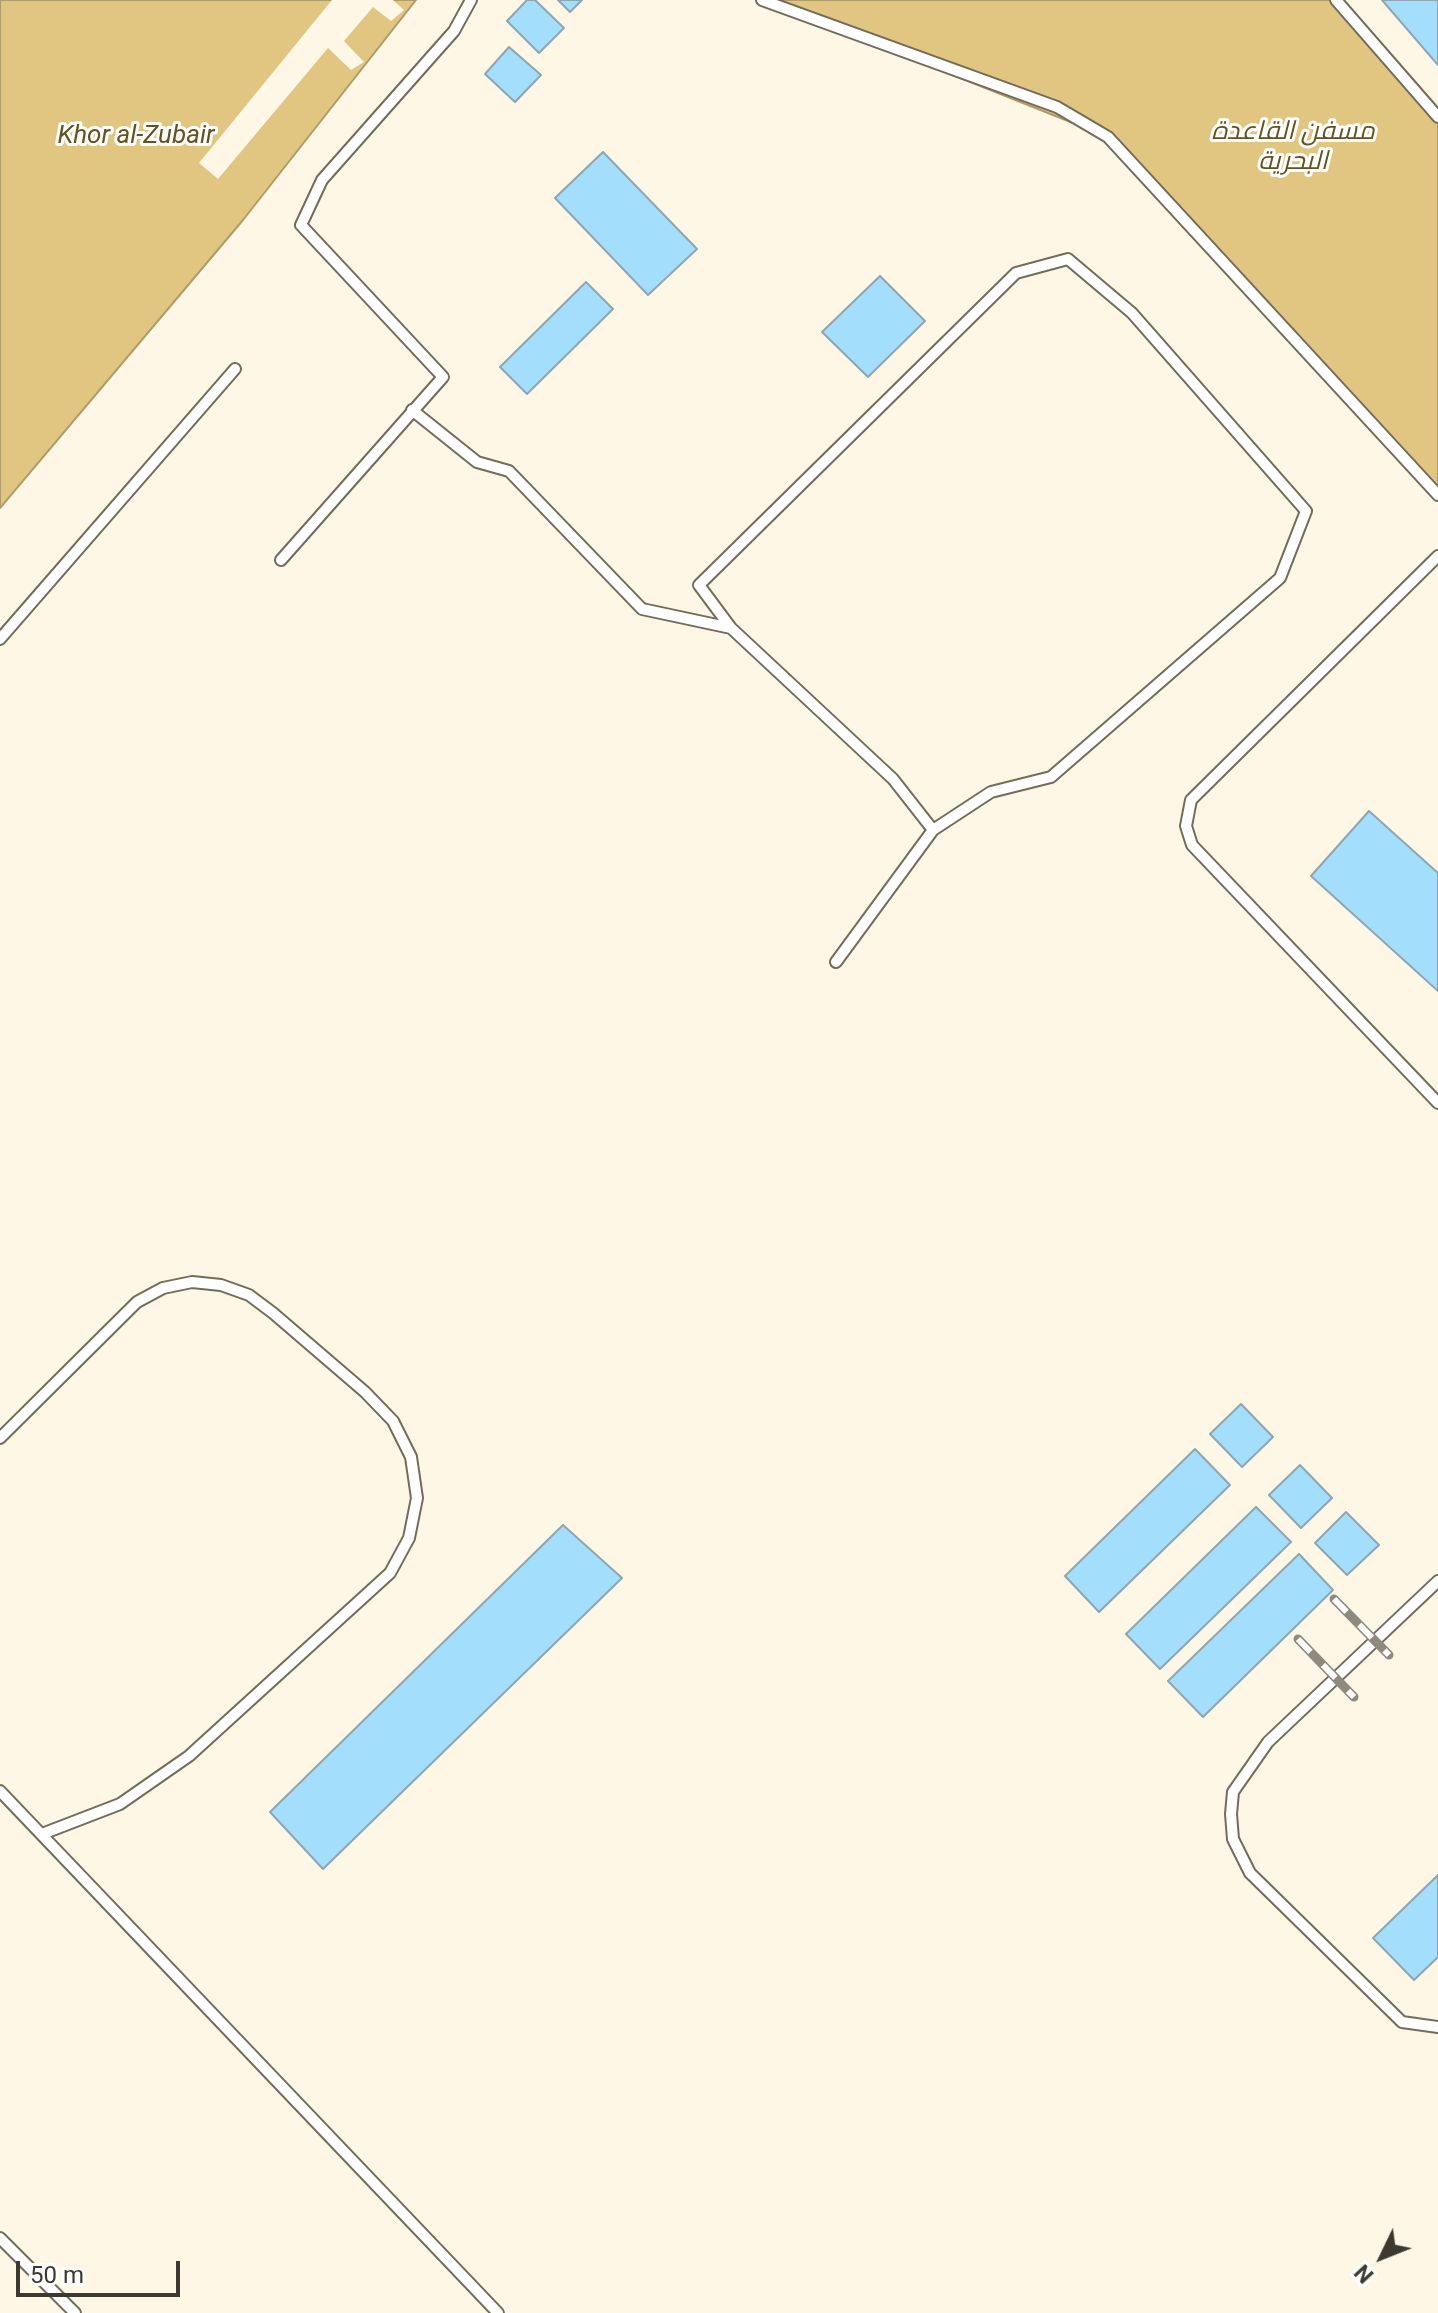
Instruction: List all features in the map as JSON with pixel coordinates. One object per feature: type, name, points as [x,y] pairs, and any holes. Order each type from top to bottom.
[{"type":"lane","points":[[281,560],[443,377],[301,225],[322,180],[454,31],[471,0]]},
{"type":"lane","points":[[762,0],[1057,107],[1108,137],[1438,495]]},
{"type":"lane","points":[[1336,0],[1438,117]]},
{"type":"lane","points":[[836,962],[933,830],[991,792],[1051,777],[1280,578],[1306,511],[1132,313],[1068,259],[1016,273],[699,585],[731,628],[893,779],[933,830]]},
{"type":"lane","points":[[0,639],[235,369]]},
{"type":"lane","points":[[412,410],[477,462],[509,471],[642,609],[731,628]]},
{"type":"lane","points":[[1438,556],[1191,800],[1186,826],[1192,845],[1438,1103]]},
{"type":"lane","points":[[0,1438],[137,1302],[163,1288],[192,1282],[221,1285],[249,1295],[273,1313],[365,1392],[393,1421],[411,1457],[417,1498],[409,1538],[390,1573],[189,1756],[120,1804],[42,1834]]},
{"type":"lane","points":[[1438,1581],[1268,1742],[1233,1792],[1231,1814],[1233,1839],[1250,1873],[1402,2022],[1438,2027]]},
{"type":"lane","points":[[0,1791],[498,2313]]},
{"type":"lane","points":[[0,2238],[75,2313]]},
{"type":"water","name":"Khor al-Zubair","points":[[0,0],[416,0],[243,220],[0,508]]},
{"type":"water","name":"مسفن القاعدة البحرية","points":[[765,0],[1339,0],[1438,115],[1438,499],[1108,137]]},
{"type":"pier","points":[[332,0],[393,0],[404,10],[391,21],[373,7],[344,41],[364,62],[351,70],[328,48],[218,179],[199,163]]},
{"type":"building","points":[[527,0],[535,0],[564,28],[539,53],[507,21]]},
{"type":"building","points":[[558,0],[582,0],[570,12]]},
{"type":"building","points":[[1382,0],[1438,0],[1438,65]]},
{"type":"building","points":[[509,47],[541,75],[515,102],[485,74]]},
{"type":"building","points":[[603,152],[697,249],[648,295],[555,198]]},
{"type":"building","points":[[880,276],[925,321],[868,377],[822,332]]},
{"type":"building","points":[[586,282],[613,309],[527,394],[500,367]]},
{"type":"building","points":[[1369,811],[1438,873],[1438,991],[1311,876]]},
{"type":"building","points":[[1241,1404],[1273,1437],[1242,1467],[1210,1434]]},
{"type":"building","points":[[1195,1449],[1230,1485],[1099,1612],[1065,1576]]},
{"type":"building","points":[[1300,1465],[1332,1498],[1301,1528],[1269,1495]]},
{"type":"building","points":[[1256,1507],[1291,1542],[1160,1669],[1126,1634]]},
{"type":"building","points":[[1346,1512],[1379,1545],[1347,1575],[1315,1543]]},
{"type":"building","points":[[563,1525],[622,1578],[323,1869],[270,1812]]},
{"type":"building","points":[[1299,1554],[1333,1590],[1203,1717],[1168,1681]]},
{"type":"building","points":[[1438,1875],[1438,1957],[1414,1980],[1373,1938]]},
{"type":"railway","points":[[1334,1599],[1389,1655]]},
{"type":"railway","points":[[1298,1639],[1354,1697]]}]
